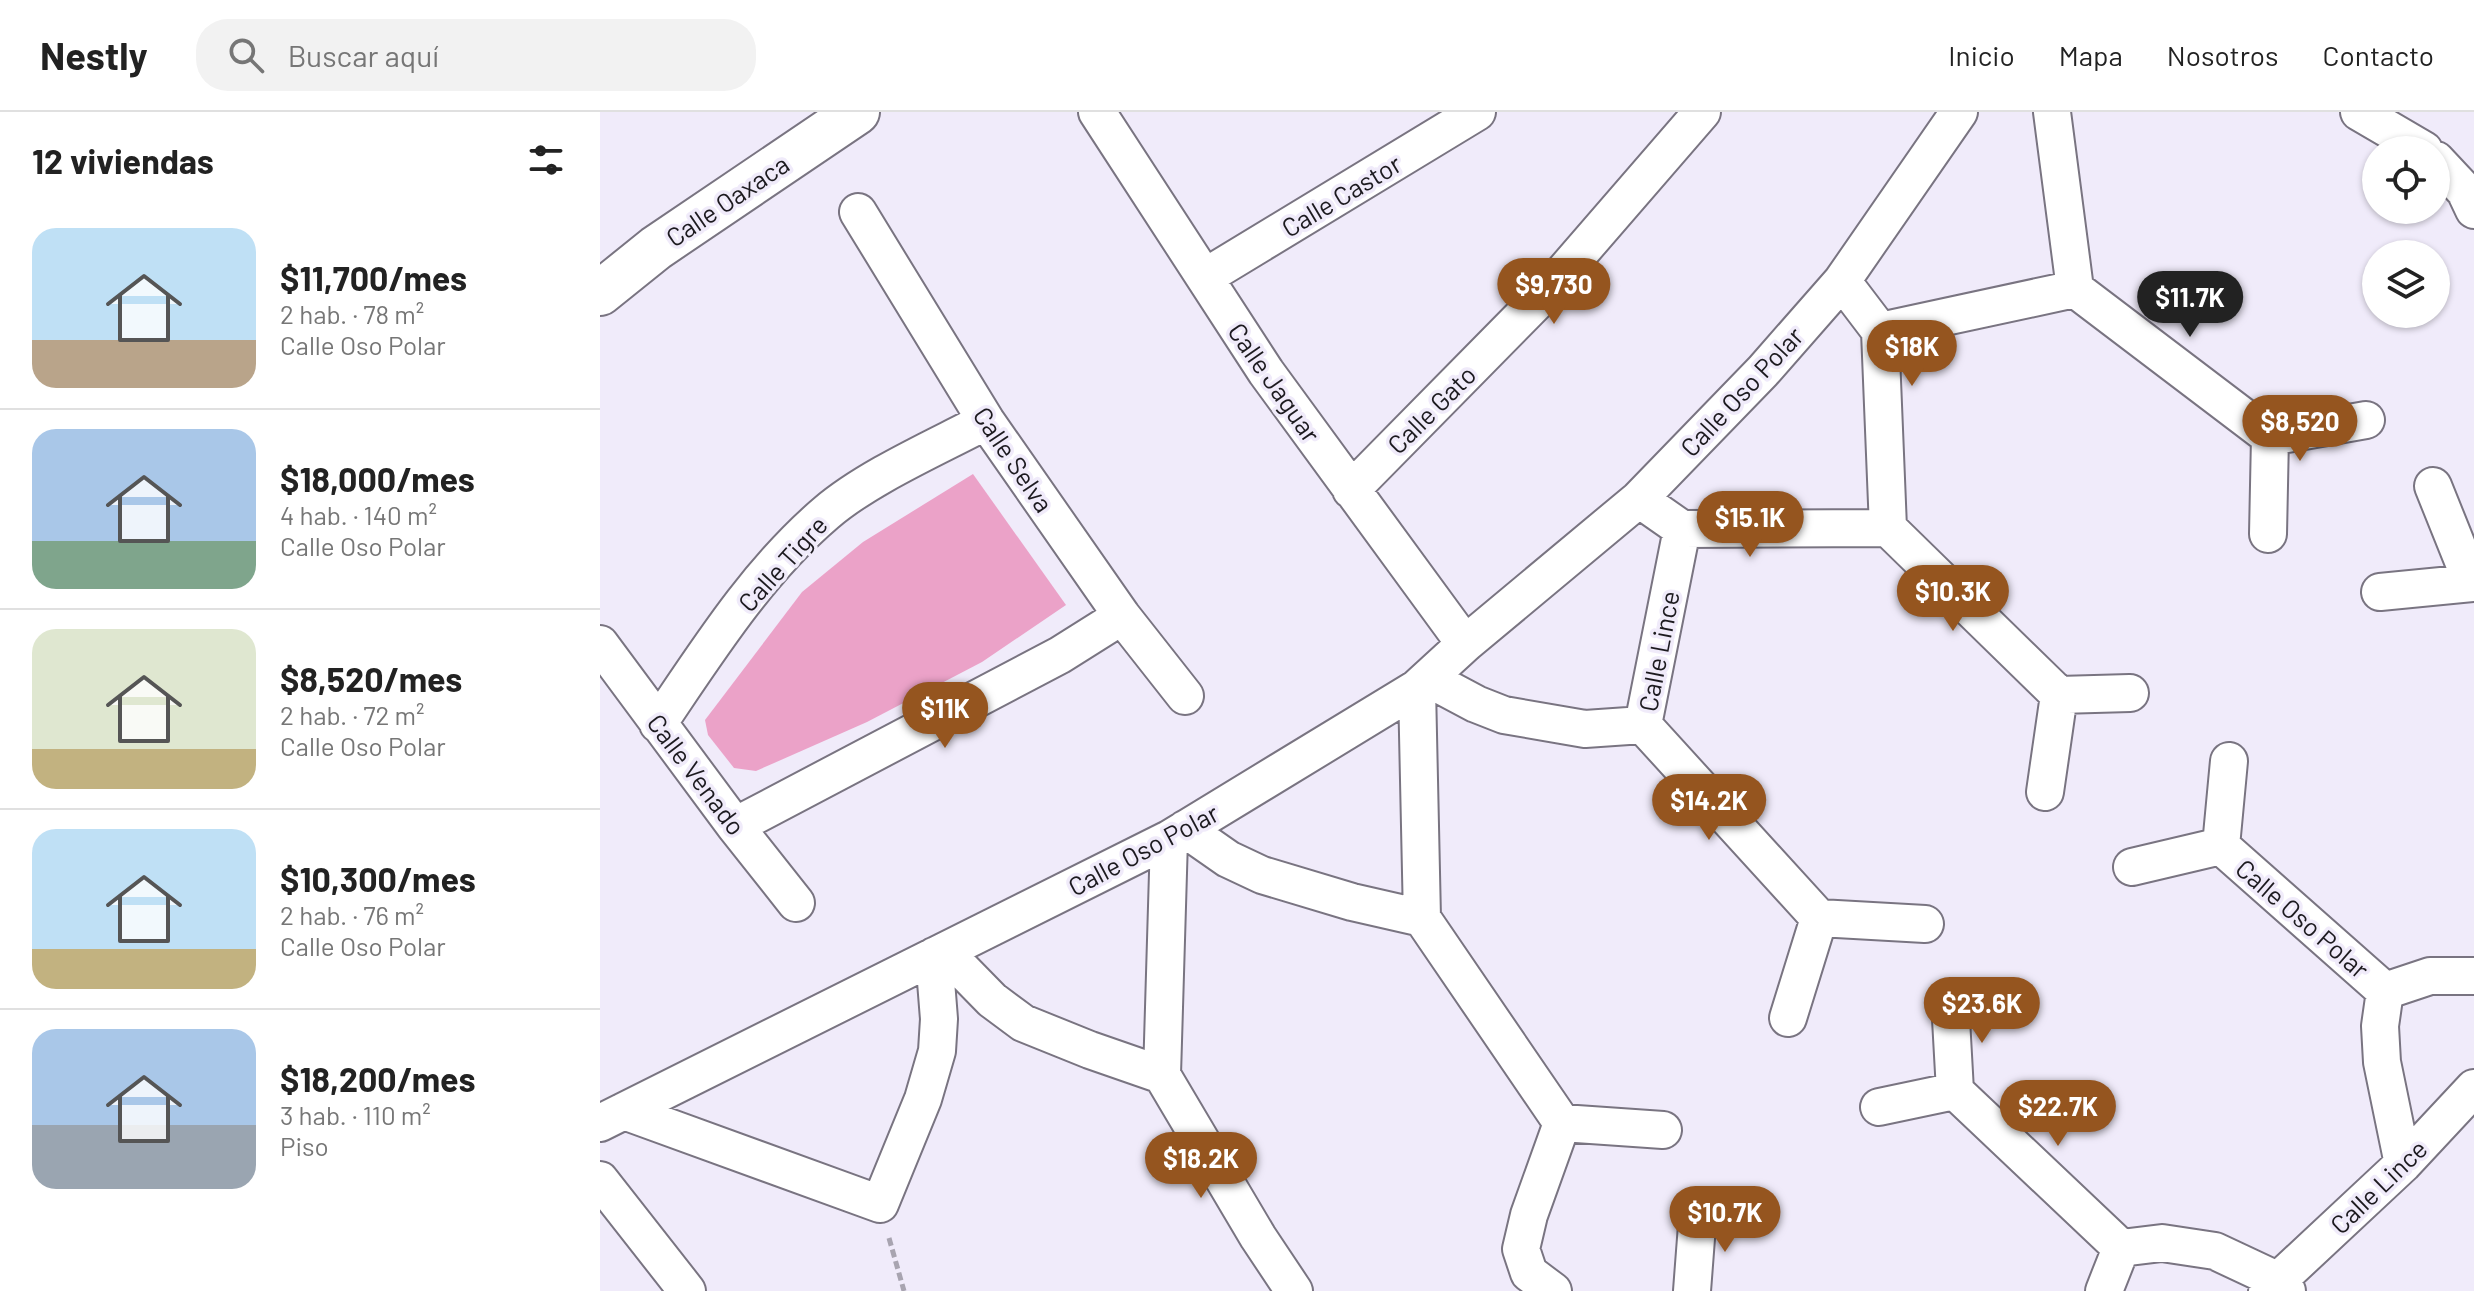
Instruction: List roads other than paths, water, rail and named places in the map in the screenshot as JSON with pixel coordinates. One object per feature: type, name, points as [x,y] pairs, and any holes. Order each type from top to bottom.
[{"type":"street","name":"Calle Oaxaca","points":[[600,293],[656,248],[857,112]]},
{"type":"street","name":"Calle Jaguar","points":[[1097,112],[1266,372],[1465,644]]},
{"type":"street","name":"Calle Castor","points":[[1205,277],[1477,112]]},
{"type":"street","name":"Calle Gato","points":[[1351,490],[1547,291],[1702,112]]},
{"type":"street","name":"Calle Oso Polar","points":[[612,1117],[1177,834],[1423,684],[1465,644],[1639,499],[1763,371],[1842,281],[1959,112]]},
{"type":"street","points":[[2052,112],[2075,289],[2270,437],[2366,420]]},
{"type":"street","points":[[2359,112],[2400,136]]},
{"type":"street","points":[[2450,175],[2465,191],[2474,210]]},
{"type":"street","name":"Calle Selva","points":[[858,212],[986,421],[1122,616],[1185,696]]},
{"type":"street","points":[[1842,281],[1880,331],[1888,528],[2059,695],[2130,693]]},
{"type":"street","points":[[1880,331],[2075,289]]},
{"type":"street","name":"Calle Tigre","points":[[658,724],[717,637],[786,551],[828,511],[870,483],[986,421]]},
{"type":"street","points":[[2268,534],[2270,437]]},
{"type":"street","points":[[2380,592],[2473,584],[2433,486]]},
{"type":"street","points":[[1639,499],[1682,529],[1888,528]]},
{"type":"street","name":"Calle Lince","points":[[1643,725],[1682,529]]},
{"type":"street","points":[[735,826],[1060,655],[1122,616]]},
{"type":"street","name":"Calle Venado","points":[[600,644],[796,903]]},
{"type":"street","points":[[1423,684],[1422,918],[1562,1123]]},
{"type":"street","name":"Calle Lince","points":[[1423,684],[1504,715],[1585,729],[1643,725]]},
{"type":"street","points":[[2045,792],[2059,695]]},
{"type":"street","name":"Calle Lince","points":[[1643,725],[1819,918]]},
{"type":"street","name":"Calle Oso Polar","points":[[2221,846],[2229,761]]},
{"type":"street","points":[[1294,1291],[1258,1237],[1162,1075],[1177,834],[1262,875],[1352,902],[1422,918]]},
{"type":"street","name":"Calle Oso Polar","points":[[2132,867],[2221,846]]},
{"type":"street","name":"Calle Oso Polar","points":[[2221,846],[2385,991]]},
{"type":"street","points":[[1788,1018],[1819,918],[1925,924]]},
{"type":"street","points":[[939,954],[1023,1023],[1162,1075]]},
{"type":"street","points":[[612,1117],[880,1204],[923,1099],[937,1051],[939,954]]},
{"type":"street","name":"Calle Oso Polar","points":[[2385,991],[2430,976],[2474,976]]},
{"type":"street","name":"Calle Oso Polar","points":[[2385,991],[2380,1026],[2382,1062],[2403,1164]]},
{"type":"street","points":[[1950,1001],[1955,1091],[2121,1248],[2104,1291]]},
{"type":"street","name":"Calle Lince","points":[[2121,1248],[2162,1243],[2215,1251],[2278,1288],[2403,1164],[2474,1088]]},
{"type":"street","points":[[1879,1107],[1955,1091]]},
{"type":"street","points":[[1562,1123],[1663,1130]]},
{"type":"street","points":[[1553,1291],[1529,1273],[1521,1249],[1529,1215],[1562,1123]]},
{"type":"street","points":[[600,1180],[687,1291]]},
{"type":"street","points":[[1692,1291],[1698,1212]]}]
